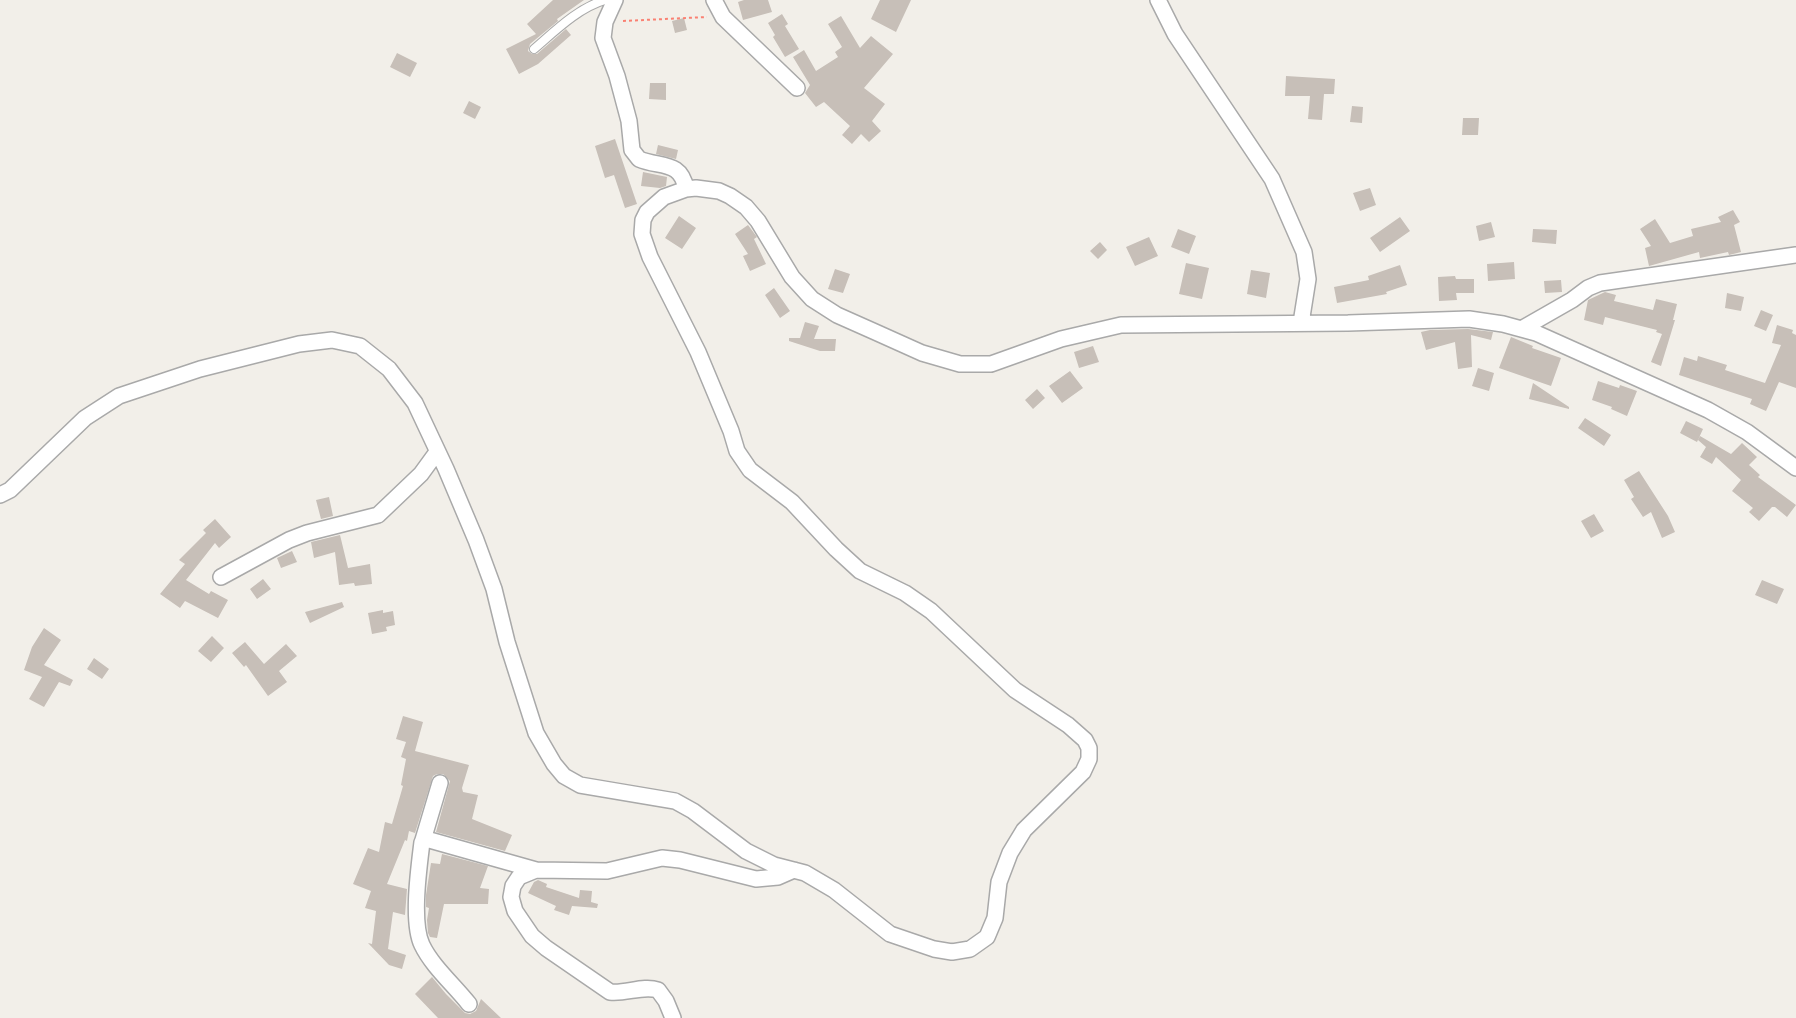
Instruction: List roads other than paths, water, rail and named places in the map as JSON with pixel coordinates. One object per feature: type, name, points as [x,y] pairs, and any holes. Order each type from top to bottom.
[{"type":"street","points":[[615,0],[605,22],[603,38],[617,76],[629,121],[632,150],[635,155],[646,162],[675,169],[684,178],[686,189]]},
{"type":"street","points":[[714,0],[723,17],[797,88]]},
{"type":"street","points":[[1158,0],[1174,34],[1272,179],[1304,252],[1308,279],[1300,323]]},
{"type":"street","points":[[0,495],[10,490],[85,418],[119,396],[200,369],[267,351],[332,340],[360,346],[389,369],[415,403],[476,540],[536,733],[546,752],[564,776],[580,785],[675,801],[693,811],[746,851],[774,865],[805,873],[834,890],[890,934],[952,952],[970,949],[987,937],[995,918],[999,882],[1010,853],[1024,831],[1083,772],[1089,759],[1089,748],[1085,740],[1068,725],[1015,690],[931,611],[905,593],[860,571],[792,502],[750,470],[737,452],[731,431],[698,352],[642,234],[643,220],[654,204],[675,192],[686,189],[707,189],[730,196],[746,207],[758,221],[792,277],[812,299],[837,315],[922,352],[960,364],[991,364],[1061,339],[1121,325],[1348,323],[1469,319],[1523,328],[1708,410],[1747,432],[1796,468]]},
{"type":"street","points":[[1523,328],[1600,283],[1796,255]]},
{"type":"street","points":[[221,577],[289,540],[307,533],[378,515],[421,474],[437,452]]},
{"type":"street","points":[[440,783],[423,840],[418,882],[417,923],[419,936],[426,952],[469,1004]]},
{"type":"street","points":[[423,840],[536,870],[600,872],[662,858],[680,860],[756,879],[778,877],[794,870]]},
{"type":"street","points":[[536,870],[519,877],[513,886],[512,897],[515,911],[532,936],[610,992],[618,993],[648,988],[658,990],[674,1018]]},
{"type":"lane","points":[[534,49],[574,16],[595,3],[605,0]]}]
